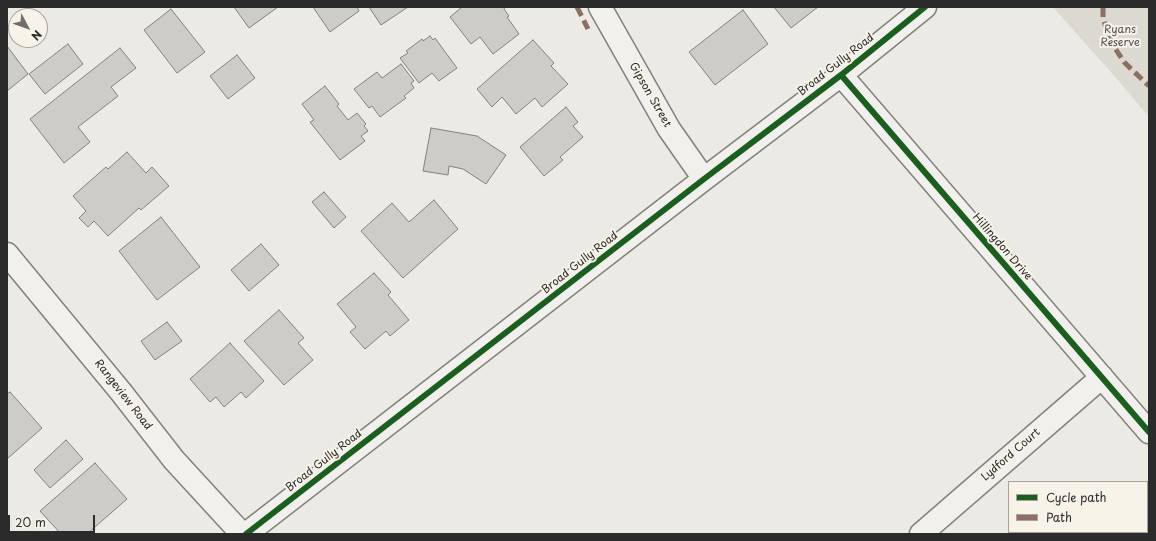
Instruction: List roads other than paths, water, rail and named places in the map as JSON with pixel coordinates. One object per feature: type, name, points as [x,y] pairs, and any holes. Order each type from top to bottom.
[{"type":"street","name":"Gipson Street","points":[[600,7],[669,128],[704,179]]},
{"type":"street","name":"Broad Gully Road","points":[[246,534],[704,179],[841,75],[925,7]]},
{"type":"street","name":"Hillingdon Drive","points":[[841,75],[1149,432]]},
{"type":"street","name":"Rangeview Road","points":[[7,254],[121,392],[174,460],[242,534]]},
{"type":"street","name":"Lydford Court","points":[[921,534],[1102,376]]},
{"type":"park label","name":"Ryans Reserve","points":[[1120,36]]}]
